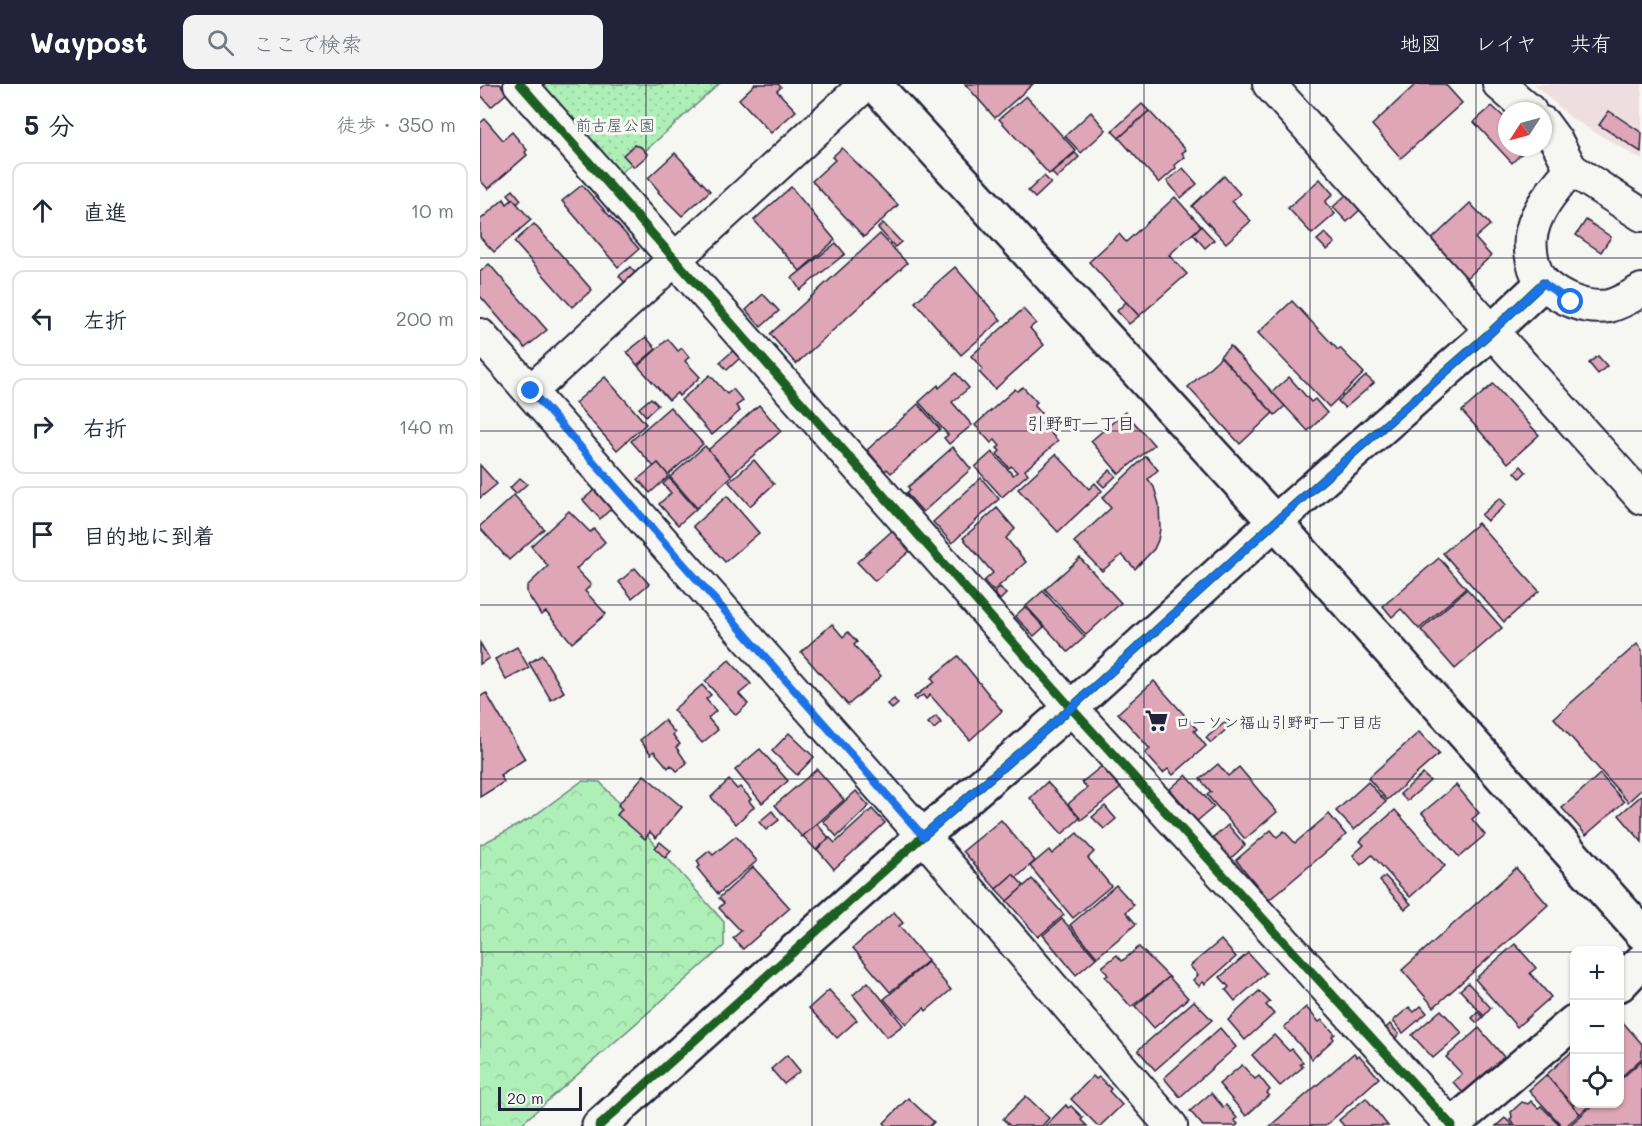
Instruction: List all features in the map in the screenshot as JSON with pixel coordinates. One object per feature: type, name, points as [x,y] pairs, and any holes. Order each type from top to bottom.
[{"type":"street","points":[[520,84],[1071,708],[1452,1126],[1570,1026]]},
{"type":"street","points":[[531,391],[866,84]]},
{"type":"street","points":[[874,84],[1275,522],[1642,933]]},
{"type":"street","points":[[1269,84],[1642,498]]},
{"type":"street","points":[[1499,84],[1520,102]]},
{"type":"street","points":[[1552,135],[1571,168],[1642,214]]},
{"type":"street","points":[[1571,168],[1537,215],[1531,233],[1534,265],[1543,283],[1571,302],[1588,307],[1609,306],[1642,290]]},
{"type":"street","points":[[599,1126],[923,836],[1071,708],[1543,283]]},
{"type":"street","points":[[480,335],[923,836],[1171,1126]]},
{"type":"street","points":[[1624,980],[1642,961]]},
{"type":"shaded area","points":[[1534,84],[1642,84],[1642,160],[1571,118]]},
{"type":"green space","name":"前古屋公園","points":[[526,84],[719,84],[612,181]]},
{"type":"green space","points":[[582,781],[600,782],[724,922],[724,946],[519,1126],[480,1126],[480,845],[531,818]]},
{"type":"building","points":[[486,84],[500,84],[507,93],[491,107],[480,94],[480,89]]},
{"type":"building","points":[[755,84],[778,84],[781,87],[777,91],[796,111],[771,133],[739,99]]},
{"type":"building","points":[[965,84],[1033,84],[995,118]]},
{"type":"building","points":[[1416,84],[1445,84],[1462,103],[1401,158],[1372,125]]},
{"type":"building","points":[[1026,96],[1076,151],[1049,174],[999,119]]},
{"type":"building","points":[[1142,104],[1149,111],[1119,138],[1112,131]]},
{"type":"building","points":[[1492,106],[1498,112],[1498,148],[1474,122]]},
{"type":"building","points":[[1149,111],[1186,150],[1182,153],[1185,157],[1175,165],[1176,168],[1159,183],[1119,138]]},
{"type":"building","points":[[1609,111],[1642,133],[1641,152],[1599,125]]},
{"type":"building","points":[[1091,112],[1106,130],[1081,153],[1065,136]]},
{"type":"building","points":[[485,119],[503,140],[512,132],[527,150],[525,152],[527,155],[488,189],[480,180],[480,123]]},
{"type":"building","points":[[634,145],[641,147],[648,155],[634,167],[623,155]]},
{"type":"building","points":[[842,148],[898,205],[864,237],[812,181],[835,160],[832,157]]},
{"type":"building","points":[[675,153],[710,191],[682,216],[658,192],[648,178]]},
{"type":"building","points":[[1075,153],[1079,157],[1057,178],[1052,173]]},
{"type":"building","points":[[1506,156],[1519,156],[1512,163]]},
{"type":"building","points":[[1183,168],[1197,184],[1181,198],[1167,181]]},
{"type":"building","points":[[1044,176],[1051,183],[1035,198],[1028,191]]},
{"type":"building","points":[[1224,176],[1240,194],[1232,201],[1251,221],[1226,243],[1192,206]]},
{"type":"building","points":[[1320,179],[1333,194],[1325,202],[1335,214],[1312,234],[1288,208]]},
{"type":"building","points":[[582,185],[639,249],[618,267],[562,201]]},
{"type":"building","points":[[791,187],[835,240],[800,271],[754,220]]},
{"type":"building","points":[[513,190],[521,200],[517,204],[508,194]]},
{"type":"building","points":[[1348,193],[1362,208],[1347,222],[1333,207]]},
{"type":"building","points":[[1175,197],[1201,226],[1169,255],[1187,274],[1139,316],[1089,262],[1119,234],[1126,242]]},
{"type":"building","points":[[504,199],[507,204],[513,199],[531,220],[494,252],[480,237],[480,220]]},
{"type":"building","points":[[1470,203],[1490,225],[1475,238],[1491,256],[1466,279],[1431,240]]},
{"type":"building","points":[[1586,220],[1611,237],[1601,252],[1576,235]]},
{"type":"building","points":[[883,223],[901,242],[895,247],[878,228]]},
{"type":"building","points":[[534,224],[592,290],[572,307],[514,242]]},
{"type":"building","points":[[1201,226],[1214,240],[1205,248],[1193,234]]},
{"type":"building","points":[[1325,233],[1335,243],[1327,250],[1317,240]]},
{"type":"building","points":[[880,234],[907,263],[796,364],[770,334]]},
{"type":"building","points":[[836,243],[845,254],[800,290],[792,278]]},
{"type":"building","points":[[489,264],[547,330],[525,348],[480,296],[480,272]]},
{"type":"building","points":[[630,267],[636,274],[625,283],[619,276]]},
{"type":"building","points":[[955,267],[1001,320],[961,355],[915,302]]},
{"type":"building","points":[[763,294],[779,311],[761,327],[746,310]]},
{"type":"building","points":[[1292,301],[1338,350],[1340,348],[1364,373],[1329,407],[1258,333]]},
{"type":"building","points":[[1126,302],[1139,316],[1129,324],[1117,311]]},
{"type":"building","points":[[1023,309],[1036,323],[1030,328],[1044,345],[995,389],[979,372],[983,369],[971,356]]},
{"type":"building","points":[[646,337],[656,349],[637,365],[627,352]]},
{"type":"building","points":[[668,339],[678,351],[682,348],[689,357],[685,361],[700,377],[679,396],[677,393],[669,400],[638,366]]},
{"type":"building","points":[[1230,346],[1285,406],[1275,415],[1220,356]]},
{"type":"building","points":[[735,349],[741,357],[727,370],[720,362]]},
{"type":"building","points":[[1598,356],[1607,366],[1598,374],[1589,363]]},
{"type":"building","points":[[1221,357],[1273,413],[1240,444],[1188,387]]},
{"type":"building","points":[[956,373],[969,388],[952,402],[972,425],[949,444],[944,438],[948,435],[919,402]]},
{"type":"building","points":[[710,375],[727,394],[733,389],[743,401],[736,406],[740,411],[712,435],[681,400]]},
{"type":"building","points":[[1366,376],[1374,383],[1345,408],[1338,401]]},
{"type":"building","points":[[605,377],[646,424],[617,450],[575,403]]},
{"type":"building","points":[[1289,377],[1311,402],[1315,399],[1327,413],[1308,431],[1272,392]]},
{"type":"building","points":[[1493,384],[1539,435],[1508,463],[1462,411]]},
{"type":"building","points":[[1023,387],[1037,402],[1034,405],[1041,413],[1036,417],[1058,441],[1025,470],[1028,474],[1002,497],[975,467],[992,452],[1013,475],[1017,472],[1011,466],[1009,468],[997,454],[1000,451],[997,448],[1000,446],[995,440],[991,443],[975,425],[1015,389],[1017,391]]},
{"type":"building","points":[[651,398],[658,405],[646,416],[639,408]]},
{"type":"building","points":[[918,404],[940,429],[891,473],[887,469],[885,471],[867,450]]},
{"type":"building","points":[[759,405],[781,431],[731,475],[708,450]]},
{"type":"building","points":[[670,407],[703,444],[668,475],[658,463],[654,467],[631,441]]},
{"type":"building","points":[[1125,412],[1154,445],[1119,474],[1091,441]]},
{"type":"building","points":[[705,446],[732,476],[697,508],[670,477]]},
{"type":"building","points":[[953,447],[971,469],[923,512],[906,493],[910,490],[908,487]]},
{"type":"building","points":[[1056,454],[1089,489],[1095,483],[1102,491],[1058,532],[1018,489]]},
{"type":"building","points":[[1146,456],[1158,470],[1148,479],[1154,487],[1159,504],[1158,540],[1154,549],[1135,569],[1122,555],[1102,571],[1074,542],[1111,508],[1102,498]]},
{"type":"building","points":[[754,460],[774,484],[750,506],[729,482]]},
{"type":"building","points":[[658,463],[669,476],[650,493],[638,479]]},
{"type":"building","points":[[480,465],[497,484],[480,498]]},
{"type":"building","points":[[1521,466],[1526,472],[1520,478],[1515,472]]},
{"type":"building","points":[[1110,470],[1116,476],[1104,487],[1098,481]]},
{"type":"building","points":[[520,478],[527,484],[516,494],[510,488]]},
{"type":"building","points":[[669,478],[696,509],[678,525],[659,504],[671,493],[663,484]]},
{"type":"building","points":[[981,478],[999,499],[952,543],[933,522]]},
{"type":"building","points":[[594,490],[611,509],[600,519],[583,500]]},
{"type":"building","points":[[514,495],[544,529],[509,560],[480,526]]},
{"type":"building","points":[[727,496],[759,533],[725,562],[693,526]]},
{"type":"building","points":[[1500,498],[1506,505],[1487,521],[1481,515]]},
{"type":"building","points":[[997,508],[1015,529],[1006,538],[1026,562],[993,591],[984,581],[993,573],[963,538]]},
{"type":"building","points":[[569,511],[590,532],[594,529],[605,542],[576,569],[591,585],[585,591],[606,614],[572,643],[546,612],[541,615],[527,593],[527,586],[548,566],[531,546]]},
{"type":"building","points":[[1478,523],[1539,591],[1504,622],[1443,553]]},
{"type":"building","points":[[893,530],[911,550],[875,581],[857,562]]},
{"type":"building","points":[[1080,558],[1121,603],[1086,635],[1045,589]]},
{"type":"building","points":[[1439,558],[1466,588],[1419,629],[1401,609],[1392,617],[1383,606]]},
{"type":"building","points":[[635,568],[649,584],[632,598],[619,582]]},
{"type":"building","points":[[1000,587],[1006,594],[1000,600],[994,593]]},
{"type":"building","points":[[1467,589],[1502,628],[1455,669],[1421,630]]},
{"type":"building","points":[[1043,591],[1085,637],[1068,652],[1026,606]]},
{"type":"building","points":[[1025,607],[1044,627],[1034,636],[1015,616]]},
{"type":"building","points":[[832,624],[843,637],[848,632],[857,642],[854,645],[881,676],[848,705],[801,652]]},
{"type":"building","points":[[480,643],[489,658],[480,664]]},
{"type":"building","points":[[1637,644],[1642,650],[1642,789],[1628,802],[1554,718]]},
{"type":"building","points":[[517,647],[529,668],[506,680],[495,659]]},
{"type":"building","points":[[542,655],[564,692],[551,700],[529,663]]},
{"type":"building","points":[[958,656],[1002,711],[970,740],[930,695],[926,699],[923,695],[916,700],[914,697],[934,682],[931,678]]},
{"type":"building","points":[[729,660],[751,684],[739,694],[748,704],[736,715],[705,681]]},
{"type":"building","name":"ローソン福山引野町一丁目店","points":[[1154,681],[1197,729],[1194,731],[1206,746],[1173,775],[1168,769],[1163,773],[1145,753],[1150,749],[1118,713]]},
{"type":"building","points":[[702,685],[711,695],[706,699],[716,711],[708,718],[718,730],[702,743],[673,710]]},
{"type":"building","points":[[486,693],[525,759],[500,775],[504,782],[480,797],[480,697]]},
{"type":"building","points":[[894,699],[898,704],[892,709],[887,704]]},
{"type":"building","points":[[936,716],[941,723],[934,729],[928,723]]},
{"type":"building","points":[[664,720],[675,733],[673,735],[680,744],[676,747],[687,763],[677,771],[671,765],[668,768],[654,751],[651,754],[640,740]]},
{"type":"building","points":[[1225,722],[1229,727],[1211,743],[1206,738]]},
{"type":"building","points":[[1419,732],[1439,754],[1387,800],[1368,778]]},
{"type":"building","points":[[789,733],[814,757],[797,775],[772,751]]},
{"type":"building","points":[[760,749],[788,781],[762,803],[735,770]]},
{"type":"building","points":[[1218,764],[1228,776],[1239,767],[1277,812],[1245,839],[1207,795],[1211,792],[1200,779]]},
{"type":"building","points":[[1102,766],[1121,788],[1081,820],[1068,804],[1087,788],[1082,782]]},
{"type":"building","points":[[817,769],[844,800],[802,837],[775,805]]},
{"type":"building","points":[[1423,774],[1430,781],[1407,801],[1400,794]]},
{"type":"building","points":[[1600,774],[1624,802],[1586,835],[1562,808]]},
{"type":"building","points":[[644,775],[682,807],[656,838],[650,832],[645,839],[617,815],[622,809],[618,805]]},
{"type":"building","points":[[1186,775],[1214,807],[1197,821],[1170,789]]},
{"type":"building","points":[[729,780],[737,789],[740,787],[751,799],[749,801],[754,807],[736,824],[711,797]]},
{"type":"building","points":[[1047,782],[1080,818],[1062,834],[1030,798]]},
{"type":"building","points":[[1368,782],[1386,802],[1354,830],[1336,811]]},
{"type":"building","points":[[1456,785],[1479,813],[1472,819],[1485,835],[1459,857],[1422,813]]},
{"type":"building","points":[[856,791],[869,806],[837,837],[823,821]]},
{"type":"building","points":[[1642,795],[1642,842],[1619,815]]},
{"type":"building","points":[[1105,806],[1116,819],[1104,829],[1092,817]]},
{"type":"building","points":[[872,809],[885,823],[834,869],[817,849],[830,838],[835,843]]},
{"type":"building","points":[[1395,810],[1445,866],[1410,897],[1372,855],[1361,865],[1353,855],[1364,845],[1360,841]]},
{"type":"building","points":[[772,811],[779,820],[766,830],[759,822]]},
{"type":"building","points":[[1329,814],[1346,835],[1269,900],[1236,860],[1271,830],[1277,837],[1284,831],[1295,843]]},
{"type":"building","points":[[1001,820],[1035,861],[1016,878],[1013,874],[996,889],[963,851]]},
{"type":"building","points":[[817,824],[829,838],[816,850],[803,836]]},
{"type":"building","points":[[1228,825],[1245,845],[1230,859],[1213,838]]},
{"type":"building","points":[[1077,833],[1094,852],[1088,858],[1111,886],[1073,918],[1030,866],[1049,850],[1052,854]]},
{"type":"building","points":[[736,836],[757,861],[718,894],[697,868],[700,866],[697,861],[709,851],[713,855]]},
{"type":"building","points":[[660,842],[671,851],[665,858],[655,848]]},
{"type":"building","points":[[753,867],[790,908],[743,949],[733,938],[741,931],[719,908],[724,903],[719,898]]},
{"type":"building","points":[[1516,868],[1548,905],[1434,1007],[1402,970]]},
{"type":"building","points":[[1013,874],[1024,886],[1007,901],[996,889]]},
{"type":"building","points":[[1385,876],[1411,904],[1405,909],[1380,881]]},
{"type":"building","points":[[1032,879],[1064,915],[1038,937],[1007,901]]},
{"type":"building","points":[[1116,885],[1134,905],[1126,912],[1136,924],[1097,957],[1070,925]]},
{"type":"building","points":[[894,912],[903,923],[899,926],[928,961],[890,992],[853,948]]},
{"type":"building","points":[[1062,919],[1096,958],[1076,975],[1043,935]]},
{"type":"building","points":[[1221,940],[1236,957],[1205,984],[1203,982],[1199,986],[1193,980],[1198,975],[1190,966]]},
{"type":"building","points":[[1515,944],[1536,968],[1530,973],[1551,997],[1517,1027],[1475,979]]},
{"type":"building","points":[[1139,947],[1169,977],[1131,1007],[1105,977],[1108,975],[1102,967],[1117,955],[1122,961]]},
{"type":"building","points":[[1248,953],[1266,973],[1235,1001],[1226,990],[1229,987],[1220,977]]},
{"type":"building","points":[[928,962],[951,990],[926,1011],[924,1008],[906,1024],[884,999]]},
{"type":"building","points":[[1169,977],[1188,998],[1154,1028],[1135,1006]]},
{"type":"building","points":[[868,982],[903,1025],[887,1037],[853,995]]},
{"type":"building","points":[[1468,983],[1491,1008],[1484,1016],[1460,990]]},
{"type":"building","points":[[829,990],[857,1020],[837,1038],[809,1008]]},
{"type":"building","points":[[1259,991],[1270,1002],[1266,1005],[1274,1014],[1245,1040],[1228,1020]]},
{"type":"building","points":[[1194,1001],[1212,1020],[1155,1070],[1138,1050]]},
{"type":"building","points":[[1421,1006],[1427,1013],[1403,1033],[1393,1021],[1409,1007],[1414,1012]]},
{"type":"building","points":[[1306,1007],[1319,1022],[1322,1020],[1335,1034],[1332,1036],[1334,1039],[1312,1059],[1284,1027]]},
{"type":"building","points":[[1441,1010],[1462,1033],[1433,1058],[1412,1035]]},
{"type":"building","points":[[1478,1012],[1483,1017],[1477,1023],[1472,1018]]},
{"type":"building","points":[[1390,1024],[1399,1034],[1393,1041],[1383,1031]]},
{"type":"building","points":[[1624,1024],[1642,1044],[1642,1058],[1624,1074]]},
{"type":"building","points":[[1220,1028],[1236,1047],[1180,1097],[1164,1078]]},
{"type":"building","points":[[1479,1028],[1504,1057],[1463,1093],[1453,1082],[1462,1074],[1446,1057]]},
{"type":"building","points":[[1274,1035],[1289,1051],[1292,1049],[1303,1062],[1300,1064],[1303,1067],[1280,1086],[1252,1055]]},
{"type":"building","points":[[1354,1053],[1357,1057],[1359,1055],[1379,1078],[1325,1126],[1270,1126]]},
{"type":"building","points":[[1570,1054],[1570,1103],[1546,1075]]},
{"type":"building","points":[[787,1055],[800,1071],[784,1084],[771,1069]]},
{"type":"building","points":[[1642,1060],[1642,1126],[1569,1126],[1589,1108],[1624,1108],[1624,1076]]},
{"type":"building","points":[[1242,1065],[1255,1079],[1259,1076],[1270,1090],[1267,1093],[1269,1095],[1246,1116],[1219,1084]]},
{"type":"building","points":[[1546,1075],[1570,1103],[1570,1108],[1575,1108],[1580,1114],[1566,1126],[1562,1126],[1529,1090]]},
{"type":"building","points":[[1093,1076],[1096,1079],[1099,1077],[1111,1089],[1109,1091],[1122,1105],[1100,1126],[1071,1099]]},
{"type":"building","points":[[1211,1093],[1237,1118],[1234,1120],[1238,1124],[1236,1126],[1203,1126],[1190,1111]]},
{"type":"building","points":[[1026,1096],[1049,1118],[1042,1126],[1010,1126],[1003,1119]]},
{"type":"building","points":[[908,1098],[934,1122],[930,1126],[887,1126],[884,1123]]},
{"type":"building","points":[[1366,1098],[1388,1126],[1344,1126],[1339,1120]]},
{"type":"building","points":[[1531,1101],[1538,1108],[1541,1106],[1561,1126],[1515,1126],[1510,1120],[1511,1112],[1522,1102],[1528,1104]]},
{"type":"building","points":[[1066,1105],[1068,1108],[1071,1106],[1083,1118],[1081,1120],[1087,1126],[1045,1126]]},
{"type":"building","points":[[1575,1108],[1587,1108],[1580,1114]]},
{"type":"building","points":[[1505,1118],[1513,1126],[1496,1126]]},
{"type":"cycle path","points":[[520,84],[1071,708],[1452,1126]]},
{"type":"cycle path","points":[[599,1126],[923,836],[1071,708],[1543,283]]},
{"type":"place","name":"ローソン福山引野町一丁目店","points":[[1157,721]]},
{"type":"district","name":"引野町一丁目","points":[[1081,423]]},
{"type":"route","points":[[531,391],[923,836],[1071,708],[1543,283],[1571,302]]}]
